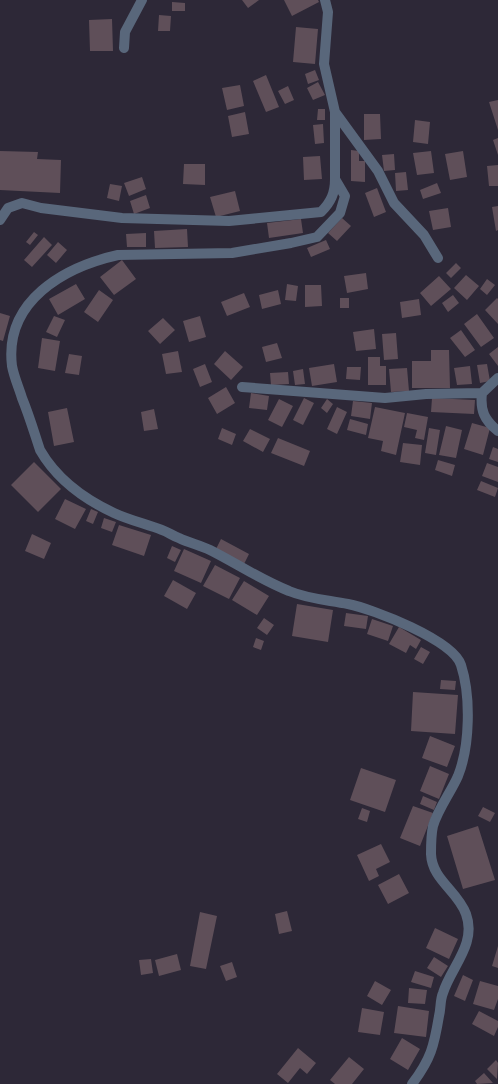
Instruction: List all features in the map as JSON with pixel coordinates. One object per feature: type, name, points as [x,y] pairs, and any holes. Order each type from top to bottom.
[{"type":"street","points":[[124,48],[125,32],[142,0]]},
{"type":"street","points":[[0,220],[8,208],[22,203],[41,208],[122,218],[229,221],[321,212],[329,204],[335,191],[335,112],[324,64],[328,12],[325,0]]},
{"type":"street","points":[[335,112],[378,171],[394,203],[424,234],[438,258]]},
{"type":"street","points":[[335,179],[346,196],[340,213],[317,237],[232,253],[118,255],[101,259],[62,275],[37,294],[21,315],[12,343],[12,368],[40,450],[62,479],[82,493],[112,512],[164,531],[209,550],[250,573],[288,591],[304,597],[350,604],[383,615],[415,629],[455,654],[460,662],[467,689],[468,728],[458,774],[433,826],[431,848],[432,859],[437,872],[444,884],[455,894],[466,914],[468,936],[461,956],[443,993],[433,1050],[425,1067],[412,1084]]},
{"type":"street","points":[[498,378],[482,393],[481,405],[484,417],[498,431]]},
{"type":"street","points":[[242,387],[385,398],[426,394],[482,393]]},
{"type":"building","points":[[242,0],[259,0],[248,8]]},
{"type":"building","points":[[284,0],[318,0],[319,2],[292,16]]},
{"type":"building","points":[[172,2],[185,3],[185,11],[172,11]]},
{"type":"building","points":[[159,15],[171,16],[170,31],[158,31]]},
{"type":"building","points":[[112,19],[113,51],[90,51],[89,20]]},
{"type":"building","points":[[296,27],[318,29],[315,64],[293,62]]},
{"type":"building","points":[[315,70],[319,80],[308,84],[305,74]]},
{"type":"building","points":[[266,75],[279,107],[266,112],[253,81]]},
{"type":"building","points":[[318,82],[325,95],[313,100],[307,88]]},
{"type":"building","points":[[240,85],[244,106],[227,110],[222,88]]},
{"type":"building","points":[[288,86],[294,100],[285,104],[278,91]]},
{"type":"building","points":[[498,100],[498,130],[489,102]]},
{"type":"building","points":[[318,109],[325,109],[325,120],[317,120]]},
{"type":"building","points":[[245,112],[249,134],[232,137],[228,116]]},
{"type":"building","points":[[364,114],[380,114],[381,139],[364,140]]},
{"type":"building","points":[[415,120],[430,122],[428,144],[413,142]]},
{"type":"building","points":[[323,124],[324,143],[315,144],[313,125]]},
{"type":"building","points":[[498,138],[498,155],[493,140]]},
{"type":"building","points":[[351,150],[359,151],[359,161],[365,161],[365,182],[351,181]]},
{"type":"building","points":[[0,151],[38,152],[37,159],[61,160],[60,193],[0,190]]},
{"type":"building","points":[[431,151],[434,173],[417,175],[413,153]]},
{"type":"building","points":[[463,151],[467,177],[450,180],[445,154]]},
{"type":"building","points":[[394,154],[395,170],[384,171],[382,155]]},
{"type":"building","points":[[320,156],[322,179],[304,180],[303,157]]},
{"type":"building","points":[[184,164],[205,164],[205,185],[183,184]]},
{"type":"building","points":[[498,165],[498,186],[489,186],[487,166]]},
{"type":"building","points":[[406,172],[408,190],[396,191],[395,173]]},
{"type":"building","points":[[142,177],[146,189],[129,196],[124,183]]},
{"type":"building","points":[[437,183],[441,193],[423,199],[420,190]]},
{"type":"building","points":[[110,184],[122,186],[119,201],[107,198]]},
{"type":"building","points":[[377,188],[386,212],[374,217],[365,193]]},
{"type":"building","points":[[235,191],[240,211],[216,217],[210,197]]},
{"type":"building","points":[[146,195],[150,208],[134,214],[130,201]]},
{"type":"building","points":[[498,206],[498,230],[496,231],[492,207]]},
{"type":"building","points":[[448,208],[451,227],[433,230],[429,211]]},
{"type":"building","points":[[342,218],[351,226],[337,241],[328,233]]},
{"type":"building","points":[[301,219],[303,233],[269,238],[267,223]]},
{"type":"building","points":[[187,229],[188,247],[155,248],[154,231]]},
{"type":"building","points":[[34,232],[38,235],[30,245],[26,242]]},
{"type":"building","points":[[146,233],[146,247],[127,247],[126,234]]},
{"type":"building","points":[[44,237],[52,245],[32,267],[24,260]]},
{"type":"building","points":[[326,240],[330,249],[311,257],[307,248]]},
{"type":"building","points":[[58,242],[67,250],[56,263],[47,255]]},
{"type":"building","points":[[122,260],[136,279],[114,295],[100,277]]},
{"type":"building","points":[[456,263],[461,268],[451,278],[446,273]]},
{"type":"building","points":[[366,273],[368,289],[347,293],[344,276]]},
{"type":"building","points":[[466,275],[479,286],[467,300],[454,288]]},
{"type":"building","points":[[439,276],[451,289],[431,306],[420,293]]},
{"type":"building","points":[[487,279],[495,285],[487,295],[480,289]]},
{"type":"building","points":[[76,284],[85,299],[58,315],[49,299]]},
{"type":"building","points":[[287,284],[298,286],[296,301],[285,300]]},
{"type":"building","points":[[305,285],[321,285],[322,306],[305,307]]},
{"type":"building","points":[[99,290],[113,300],[98,322],[84,312]]},
{"type":"building","points":[[278,290],[281,304],[262,309],[259,295]]},
{"type":"building","points":[[244,293],[250,307],[227,316],[221,302]]},
{"type":"building","points":[[453,295],[459,303],[448,312],[442,303]]},
{"type":"building","points":[[340,298],[349,298],[349,308],[340,308]]},
{"type":"building","points":[[497,298],[498,299],[498,324],[485,310]]},
{"type":"building","points":[[419,299],[421,315],[402,318],[400,302]]},
{"type":"building","points":[[0,313],[10,316],[3,341],[0,340]]},
{"type":"building","points":[[477,314],[494,338],[481,347],[464,324]]},
{"type":"building","points":[[54,316],[65,320],[57,337],[46,332]]},
{"type":"building","points":[[200,316],[206,337],[189,342],[183,321]]},
{"type":"building","points":[[163,318],[175,330],[160,344],[148,331]]},
{"type":"building","points":[[374,329],[376,349],[356,351],[353,332]]},
{"type":"building","points":[[461,330],[475,350],[465,357],[450,338]]},
{"type":"building","points":[[396,333],[398,359],[384,360],[382,334]]},
{"type":"building","points":[[42,338],[60,341],[55,371],[38,368]]},
{"type":"building","points":[[277,343],[282,358],[266,362],[262,347]]},
{"type":"building","points":[[498,347],[498,366],[489,354]]},
{"type":"building","points":[[431,350],[449,350],[450,388],[412,388],[412,361],[431,361]]},
{"type":"building","points":[[178,351],[182,372],[166,374],[162,354]]},
{"type":"building","points":[[225,351],[243,367],[231,380],[214,364]]},
{"type":"building","points":[[69,354],[82,356],[79,375],[65,373]]},
{"type":"building","points":[[368,357],[380,357],[380,366],[386,366],[386,385],[368,385]]},
{"type":"building","points":[[205,364],[212,382],[200,387],[193,369]]},
{"type":"building","points":[[334,364],[337,382],[312,386],[309,368]]},
{"type":"building","points":[[487,364],[490,381],[480,383],[477,365]]},
{"type":"building","points":[[470,366],[472,384],[457,385],[454,368]]},
{"type":"building","points":[[347,367],[361,367],[360,380],[346,379]]},
{"type":"building","points":[[407,368],[409,391],[391,392],[389,369]]},
{"type":"building","points":[[303,369],[305,384],[295,385],[293,371]]},
{"type":"building","points":[[288,372],[289,384],[271,385],[270,373]]},
{"type":"building","points":[[226,387],[235,403],[217,414],[208,398]]},
{"type":"building","points":[[251,393],[269,396],[267,410],[249,408]]},
{"type":"building","points":[[304,398],[314,403],[303,425],[293,420]]},
{"type":"building","points":[[432,398],[475,400],[474,414],[431,412]]},
{"type":"building","points":[[279,399],[293,406],[282,427],[268,420]]},
{"type":"building","points":[[327,399],[333,404],[327,413],[321,408]]},
{"type":"building","points":[[353,401],[372,403],[370,419],[351,416]]},
{"type":"building","points":[[337,407],[347,412],[337,434],[327,429]]},
{"type":"building","points":[[375,407],[405,413],[396,455],[381,451],[383,441],[368,438]]},
{"type":"building","points":[[67,408],[74,442],[54,446],[48,412]]},
{"type":"building","points":[[154,409],[158,429],[144,431],[141,412]]},
{"type":"building","points":[[407,413],[428,417],[424,440],[415,438],[417,430],[404,427]]},
{"type":"building","points":[[350,419],[368,424],[366,435],[347,430]]},
{"type":"building","points":[[472,423],[490,428],[483,455],[464,449]]},
{"type":"building","points":[[446,426],[462,430],[456,458],[439,455]]},
{"type":"building","points":[[222,428],[236,434],[232,445],[218,439]]},
{"type":"building","points":[[429,428],[440,430],[436,455],[425,453]]},
{"type":"building","points":[[250,429],[270,439],[263,452],[243,441]]},
{"type":"building","points":[[278,438],[310,451],[304,466],[271,453]]},
{"type":"building","points":[[403,443],[422,445],[420,465],[400,462]]},
{"type":"building","points":[[493,447],[498,449],[498,462],[489,459]]},
{"type":"building","points":[[438,460],[455,465],[452,476],[435,470]]},
{"type":"building","points":[[34,462],[61,489],[38,512],[11,485]]},
{"type":"building","points":[[487,463],[498,467],[498,482],[482,476]]},
{"type":"building","points":[[481,481],[498,488],[495,497],[477,490]]},
{"type":"building","points":[[65,499],[86,509],[75,529],[55,519]]},
{"type":"building","points":[[91,509],[98,512],[93,524],[86,521]]},
{"type":"building","points":[[104,518],[116,522],[112,532],[101,528]]},
{"type":"building","points":[[119,525],[151,535],[144,556],[112,545]]},
{"type":"building","points":[[32,534],[51,543],[44,559],[25,551]]},
{"type":"building","points":[[221,539],[249,554],[244,564],[216,549]]},
{"type":"building","points":[[172,546],[181,550],[175,562],[167,558]]},
{"type":"building","points":[[184,549],[211,561],[201,583],[174,571]]},
{"type":"building","points":[[215,565],[240,578],[229,599],[203,586]]},
{"type":"building","points":[[173,580],[196,593],[187,609],[164,596]]},
{"type":"building","points":[[244,581],[269,596],[257,615],[232,600]]},
{"type":"building","points":[[297,604],[333,610],[328,642],[292,636]]},
{"type":"building","points":[[346,613],[368,616],[366,629],[344,626]]},
{"type":"building","points":[[264,618],[274,625],[267,635],[257,628]]},
{"type":"building","points":[[372,619],[393,626],[388,641],[367,634]]},
{"type":"building","points":[[399,627],[421,640],[416,649],[410,645],[406,653],[389,644]]},
{"type":"building","points":[[256,638],[264,641],[261,650],[253,647]]},
{"type":"building","points":[[421,647],[430,652],[423,664],[414,659]]},
{"type":"building","points":[[441,680],[456,681],[455,690],[440,689]]},
{"type":"building","points":[[413,692],[458,695],[455,734],[411,731]]},
{"type":"building","points":[[430,736],[455,746],[447,767],[422,758]]},
{"type":"building","points":[[430,766],[449,774],[439,799],[420,791]]},
{"type":"building","points":[[361,768],[396,780],[385,812],[350,800]]},
{"type":"building","points":[[423,796],[437,802],[434,810],[420,804]]},
{"type":"building","points":[[413,806],[433,813],[420,846],[400,838]]},
{"type":"building","points":[[483,807],[495,813],[490,822],[478,816]]},
{"type":"building","points":[[362,808],[370,811],[367,822],[358,819]]},
{"type":"building","points":[[478,826],[495,880],[463,889],[447,836]]},
{"type":"building","points":[[381,844],[390,862],[376,869],[379,876],[369,881],[357,855]]},
{"type":"building","points":[[399,874],[409,893],[388,904],[378,885]]},
{"type":"building","points":[[287,911],[292,931],[279,934],[275,914]]},
{"type":"building","points":[[200,912],[217,916],[206,969],[190,966]]},
{"type":"building","points":[[435,928],[458,939],[449,959],[426,948]]},
{"type":"building","points":[[498,946],[498,968],[492,966]]},
{"type":"building","points":[[177,954],[181,970],[159,976],[155,960]]},
{"type":"building","points":[[434,957],[448,966],[441,977],[427,968]]},
{"type":"building","points":[[151,959],[153,973],[141,975],[139,960]]},
{"type":"building","points":[[232,962],[237,977],[226,981],[220,966]]},
{"type":"building","points":[[415,971],[434,977],[431,988],[411,982]]},
{"type":"building","points":[[463,975],[473,980],[465,1001],[454,996]]},
{"type":"building","points":[[375,981],[391,990],[382,1005],[367,996]]},
{"type":"building","points":[[480,981],[498,986],[498,999],[494,1010],[473,1004]]},
{"type":"building","points":[[409,988],[427,990],[425,1004],[408,1003]]},
{"type":"building","points":[[398,1006],[429,1011],[426,1037],[394,1033]]},
{"type":"building","points":[[362,1008],[384,1012],[380,1035],[358,1032]]},
{"type":"building","points":[[479,1011],[498,1021],[498,1027],[494,1036],[472,1024]]},
{"type":"building","points":[[402,1038],[420,1049],[408,1070],[390,1059]]},
{"type":"building","points":[[298,1048],[316,1063],[307,1074],[300,1068],[288,1083],[277,1074]]},
{"type":"building","points":[[349,1057],[364,1069],[352,1084],[335,1084],[330,1080]]},
{"type":"building","points":[[496,1060],[498,1063],[497,1079],[487,1069]]},
{"type":"building","points":[[484,1073],[493,1083],[477,1084],[475,1081]]}]
